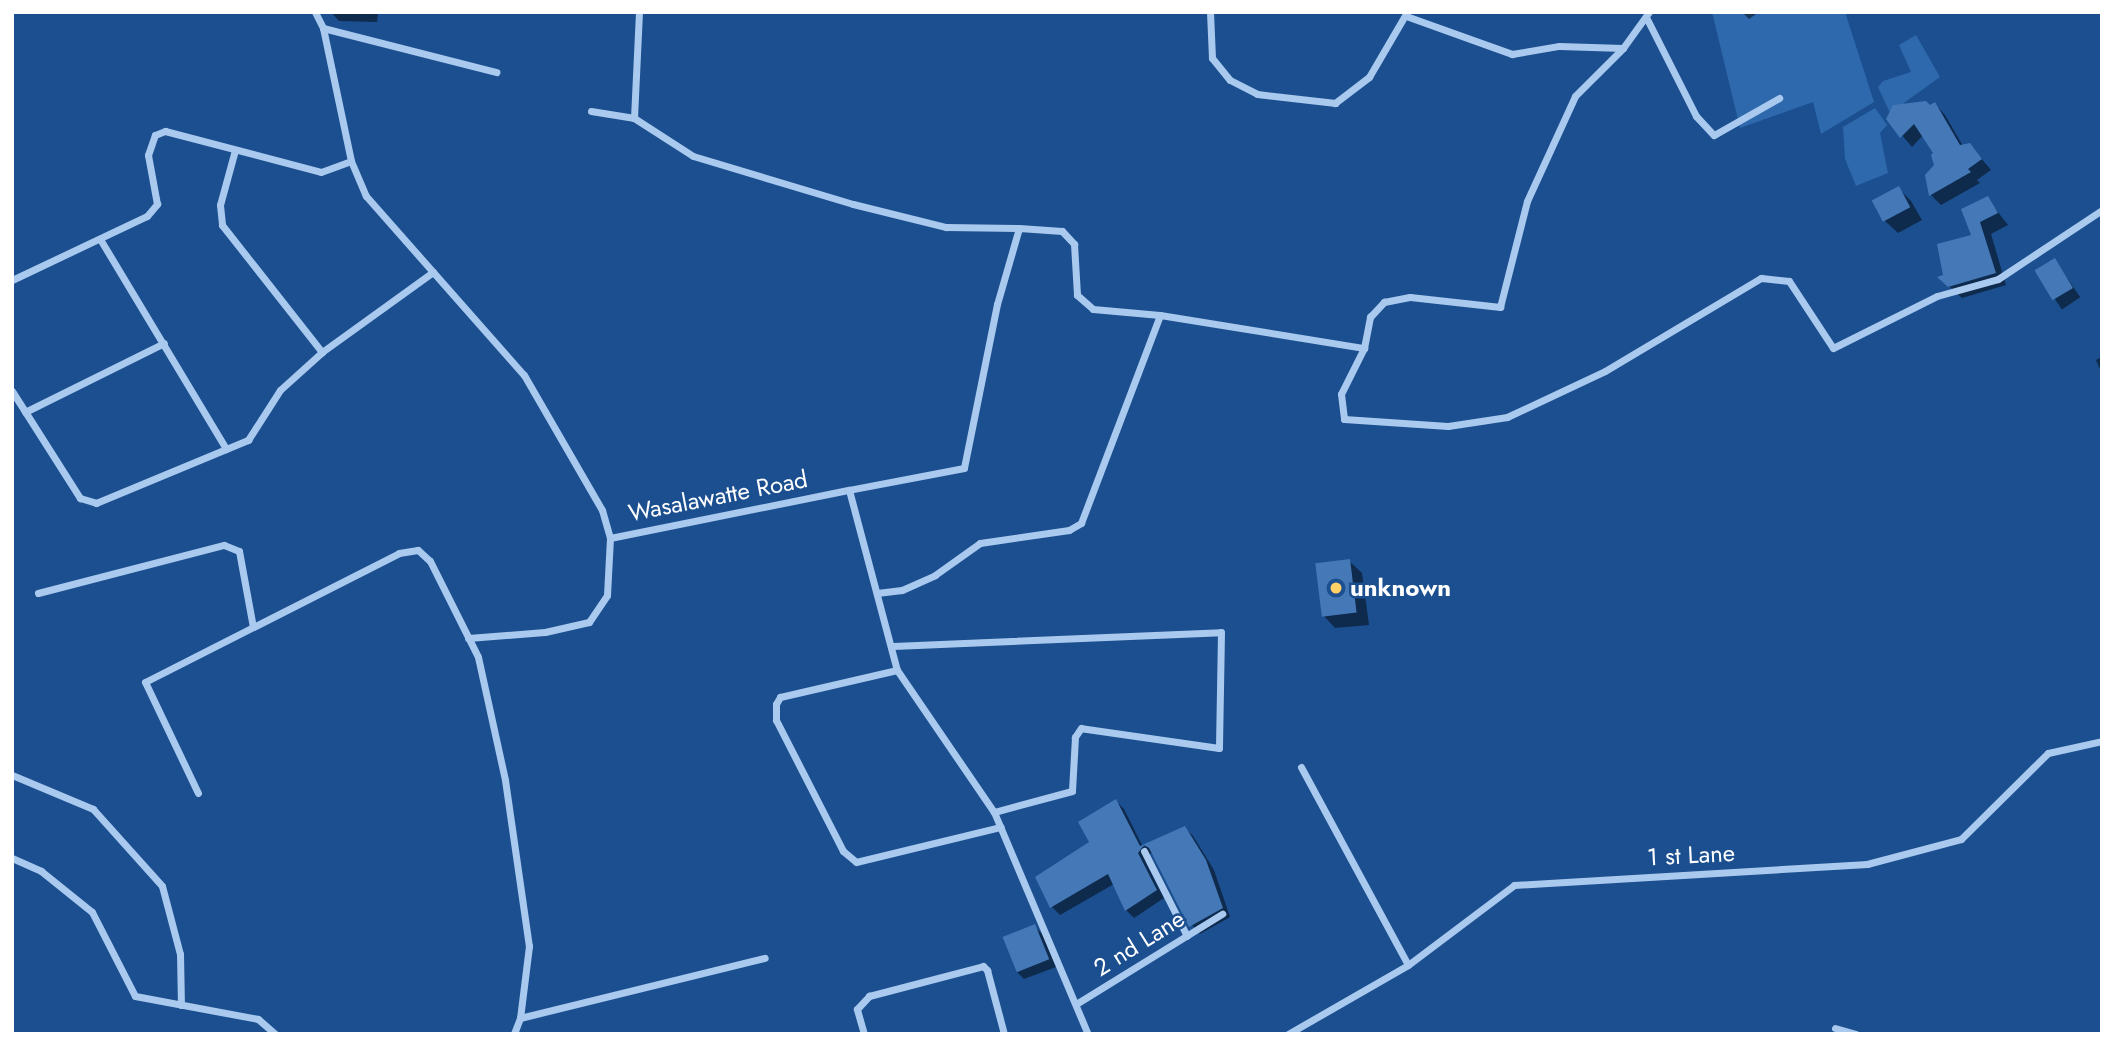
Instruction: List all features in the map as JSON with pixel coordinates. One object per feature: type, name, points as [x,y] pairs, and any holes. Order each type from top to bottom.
[{"type":"street","name":"Wasalawatte Road","points":[[315,12],[323,28],[351,161],[366,196],[524,376],[602,509],[610,538],[964,468],[998,304],[1019,228]]},
{"type":"street","points":[[634,118],[639,12]]},
{"type":"street","points":[[1210,12],[1212,58],[1230,80],[1257,94],[1335,103],[1370,77],[1406,14],[1512,54],[1559,46],[1623,48]]},
{"type":"street","points":[[1779,98],[1714,135],[1696,116],[1648,15],[1623,48],[1575,96],[1527,201],[1500,307],[1410,297],[1384,302],[1370,317],[1364,348],[1341,394],[1344,419],[1448,426],[1507,417],[1605,372],[1761,278],[1789,281],[1833,348],[1937,296],[1997,279],[2102,210]]},
{"type":"street","points":[[323,28],[496,72]]},
{"type":"street","points":[[591,111],[634,118],[693,156],[853,204],[946,227],[1062,231],[1074,244],[1077,295],[1093,309],[1160,316],[1364,348]]},
{"type":"street","points":[[12,280],[147,216],[157,204],[148,155],[155,135],[165,131],[321,172],[351,161]]},
{"type":"street","points":[[235,150],[220,205],[222,225],[321,352]]},
{"type":"street","points":[[100,239],[226,449]]},
{"type":"street","points":[[12,391],[80,498],[96,503],[248,440],[280,390],[321,352],[433,272]]},
{"type":"street","points":[[877,593],[902,590],[935,575],[980,543],[1069,530],[1081,523],[1160,316]]},
{"type":"street","points":[[25,412],[164,343]]},
{"type":"street","points":[[849,489],[897,670],[993,812],[1088,1034]]},
{"type":"street","points":[[468,638],[545,632],[589,622],[607,595],[610,538]]},
{"type":"street","points":[[38,593],[224,545],[239,551],[253,627]]},
{"type":"street","points":[[198,793],[145,682],[398,553],[418,550],[430,561],[478,657],[505,780],[529,946],[520,1018],[514,1034]]},
{"type":"street","points":[[892,646],[1221,632],[1219,748],[1081,728],[1075,737],[1072,791],[993,812]]},
{"type":"street","points":[[897,670],[780,697],[776,704],[776,720],[843,851],[856,862],[1000,827]]},
{"type":"street","name":"1 st Lane","points":[[1288,1034],[1408,965],[1514,885],[1867,864],[1961,839],[2048,753],[2102,741]]},
{"type":"street","points":[[1301,767],[1408,965]]},
{"type":"street","points":[[12,775],[93,809],[162,886],[180,954],[181,1005]]},
{"type":"street","points":[[1144,851],[1187,936]]},
{"type":"street","points":[[12,858],[41,871],[92,912],[135,996],[258,1019],[275,1034]]},
{"type":"street","name":"2 nd Lane","points":[[1076,1004],[1222,914]]},
{"type":"street","points":[[520,1018],[765,958]]},
{"type":"street","points":[[864,1034],[857,1009],[869,996],[983,966],[987,970],[1004,1034]]},
{"type":"street","points":[[1835,1028],[1856,1034]]},
{"type":"shaded area","points":[[1712,12],[1845,12],[1874,102],[1821,134],[1813,102],[1740,128]]},
{"type":"shaded area","points":[[1916,35],[1940,77],[1890,113],[1878,87],[1883,81],[1911,72],[1899,45]]},
{"type":"shaded area","points":[[1875,108],[1887,125],[1880,133],[1888,173],[1856,186],[1845,159],[1843,127]]},
{"type":"building","points":[[1926,101],[1930,105],[1935,102],[1960,145],[1970,143],[1982,159],[1968,169],[1971,172],[1929,196],[1925,175],[1934,165],[1931,155],[1933,153],[1914,124],[1900,138],[1886,119],[1893,105]]},
{"type":"building","points":[[1899,186],[1910,207],[1883,222],[1872,201]]},
{"type":"building","points":[[1988,196],[1998,213],[1980,222],[1996,273],[1948,287],[1937,277],[1943,275],[1937,244],[1971,235],[1961,209]]},
{"type":"building","points":[[2055,258],[2073,288],[2052,300],[2034,270]]},
{"type":"building","name":"unknown","points":[[1350,559],[1357,613],[1322,617],[1315,563]]},
{"type":"building","points":[[1116,799],[1140,846],[1185,826],[1206,860],[1223,908],[1189,927],[1149,848],[1144,845],[1138,853],[1157,890],[1125,911],[1108,874],[1050,908],[1035,877],[1089,842],[1078,822]]},
{"type":"building","points":[[1035,924],[1049,959],[1017,972],[1003,937]]},
{"type":"place","name":"unknown","points":[[1336,588]]}]
